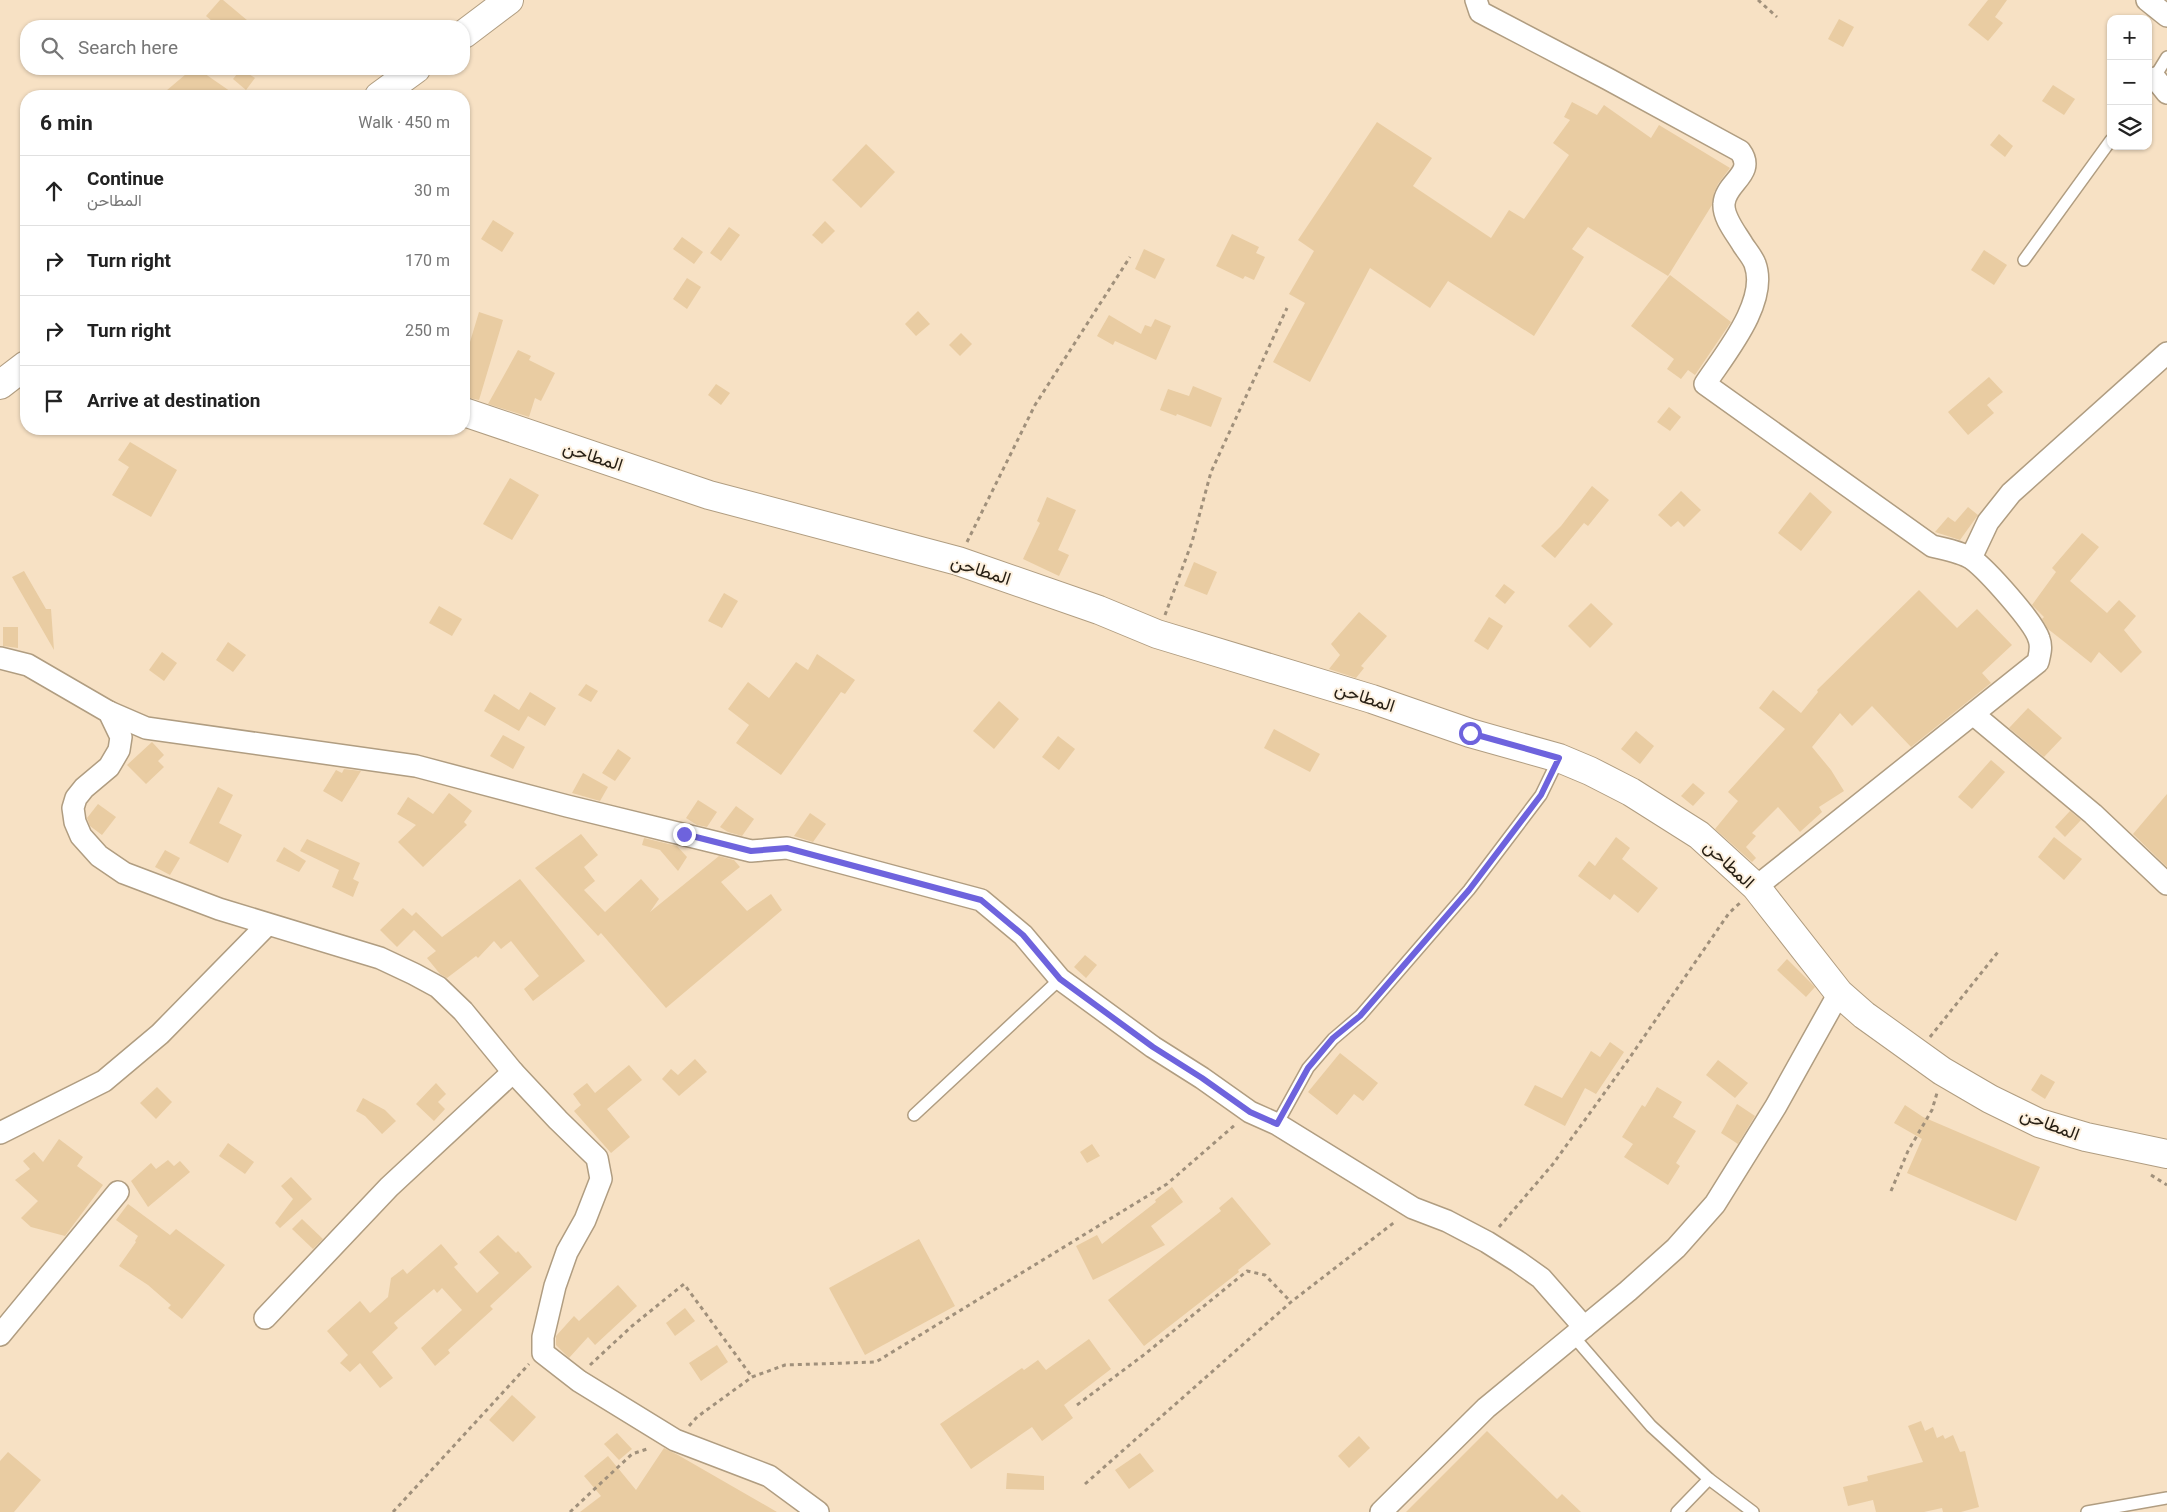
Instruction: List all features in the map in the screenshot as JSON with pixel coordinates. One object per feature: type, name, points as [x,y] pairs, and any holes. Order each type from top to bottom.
[{"type":"main road","points":[[470,29],[509,0]]},
{"type":"main road","points":[[387,90],[408,75]]},
{"type":"main road","points":[[0,385],[20,370]]},
{"type":"main road","name":"المطاحن","points":[[470,414],[709,495],[958,561],[1098,610],[1157,634],[1372,699],[1470,733],[1559,758],[1631,792],[1699,835],[1756,887],[1839,993],[1864,1015],[1942,1070],[1990,1099],[2039,1122],[2086,1138],[2167,1154]]},
{"type":"street","points":[[1476,0],[1480,12],[1617,83],[1740,151],[1745,158],[1746,165],[1728,191],[1724,203],[1725,214],[1756,264],[1757,282],[1754,302],[1742,328],[1704,384],[1932,546],[1971,558],[1987,572],[2026,618],[2039,637],[2042,649],[2038,662],[1756,887]]},
{"type":"street","points":[[2147,0],[2167,16]]},
{"type":"street","points":[[1971,558],[1988,522],[2011,493],[2167,353]]},
{"type":"street","points":[[0,658],[28,665],[109,712],[146,728],[416,766],[567,806],[751,851],[787,848],[981,900],[1023,935],[1060,979],[1153,1047],[1202,1078],[1250,1112],[1277,1124],[1413,1208],[1447,1221],[1486,1242],[1541,1278],[1579,1332]]},
{"type":"street","points":[[109,712],[121,738],[119,750],[109,767],[84,788],[76,798],[73,808],[75,822],[81,836],[99,856],[124,873],[267,925],[380,958],[438,987],[488,1039],[513,1072],[597,1158],[600,1168],[601,1179],[585,1220],[567,1252],[555,1286],[543,1337],[543,1353],[579,1381],[675,1440],[769,1476],[818,1512]]},
{"type":"street","points":[[1973,714],[2092,814],[2167,884]]},
{"type":"street","points":[[0,1133],[104,1081],[160,1034],[267,925]]},
{"type":"street","points":[[1381,1512],[1486,1408],[1579,1332],[1676,1248],[1714,1204],[1776,1106],[1839,993]]},
{"type":"street","points":[[265,1318],[389,1187],[513,1072]]},
{"type":"street","points":[[0,1335],[118,1192]]},
{"type":"lane","points":[[2157,87],[2167,57]]},
{"type":"lane","points":[[2024,260],[2107,146]]},
{"type":"lane","points":[[1277,1124],[1308,1068],[1333,1038],[1360,1016],[1469,890],[1541,795],[1559,758]]},
{"type":"lane","points":[[914,1115],[1060,979]]},
{"type":"lane","points":[[1579,1332],[1651,1426],[1709,1479],[1753,1512]]},
{"type":"lane","points":[[1677,1512],[1709,1479]]},
{"type":"lane","points":[[2087,1512],[2167,1498]]},
{"type":"path","points":[[1758,0],[1777,17]]},
{"type":"path","points":[[958,561],[1035,405],[1130,257]]},
{"type":"path","points":[[1157,634],[1192,542],[1211,472],[1287,308]]},
{"type":"path","points":[[1486,1242],[1553,1164],[1626,1063],[1729,913],[1756,887]]},
{"type":"path","points":[[1917,1053],[1998,952]]},
{"type":"path","points":[[1891,1191],[1908,1151],[1932,1110],[1942,1070]]},
{"type":"path","points":[[570,1512],[632,1454],[675,1440],[698,1417],[752,1377],[785,1365],[876,1362],[1167,1184],[1250,1112]]},
{"type":"path","points":[[1086,1484],[1291,1302],[1413,1208]]},
{"type":"path","points":[[1077,1405],[1145,1354],[1247,1271],[1265,1275],[1291,1302]]},
{"type":"path","points":[[579,1381],[595,1360],[684,1284],[752,1377]]},
{"type":"path","points":[[393,1512],[534,1358],[543,1353]]},
{"type":"building","points":[[220,0],[223,0],[247,20],[211,20],[206,16]]},
{"type":"building","points":[[1988,0],[2007,0],[1995,17],[2003,23],[1988,41],[1968,25]]},
{"type":"building","points":[[1839,19],[1854,27],[1843,47],[1828,39]]},
{"type":"building","points":[[185,75],[207,75],[228,90],[167,90]]},
{"type":"building","points":[[236,75],[250,75],[255,78],[246,90],[233,79]]},
{"type":"building","points":[[2053,85],[2075,99],[2064,115],[2042,101]]},
{"type":"building","points":[[1572,102],[1597,115],[1604,105],[1651,138],[1659,125],[1730,168],[1718,184],[1712,205],[1668,276],[1588,227],[1572,249],[1584,257],[1534,336],[1448,281],[1430,308],[1370,268],[1310,382],[1273,362],[1305,303],[1289,294],[1314,251],[1298,240],[1377,122],[1432,158],[1413,186],[1491,238],[1509,210],[1524,219],[1569,155],[1553,143],[1570,120],[1564,117]]},
{"type":"building","points":[[1999,134],[2013,146],[2005,157],[1990,145]]},
{"type":"building","points":[[866,144],[895,172],[861,208],[832,180]]},
{"type":"building","points":[[493,220],[514,233],[502,252],[481,239]]},
{"type":"building","points":[[825,221],[835,231],[822,244],[812,235]]},
{"type":"building","points":[[729,227],[740,235],[721,261],[710,253]]},
{"type":"building","points":[[1232,234],[1259,247],[1256,253],[1265,257],[1254,280],[1245,276],[1243,279],[1216,266]]},
{"type":"building","points":[[682,237],[703,252],[694,264],[673,249]]},
{"type":"building","points":[[1144,249],[1165,259],[1155,279],[1135,269]]},
{"type":"building","points":[[1984,250],[2007,265],[1994,285],[1971,270]]},
{"type":"building","points":[[1670,275],[1731,322],[1695,375],[1688,370],[1681,379],[1667,369],[1674,359],[1631,326]]},
{"type":"building","points":[[687,278],[701,287],[687,309],[673,299]]},
{"type":"building","points":[[918,311],[930,324],[916,336],[905,324]]},
{"type":"building","points":[[479,312],[503,320],[479,400],[470,398],[470,342]]},
{"type":"building","points":[[1109,315],[1141,334],[1145,325],[1151,327],[1155,319],[1171,326],[1156,360],[1115,341],[1113,345],[1097,336]]},
{"type":"building","points":[[961,333],[972,344],[960,356],[949,345]]},
{"type":"building","points":[[518,350],[531,356],[529,360],[555,373],[541,401],[535,398],[529,417],[488,404]]},
{"type":"building","points":[[1989,377],[2003,392],[1987,405],[1994,413],[1968,435],[1948,412]]},
{"type":"building","points":[[716,384],[730,393],[721,405],[708,395]]},
{"type":"building","points":[[1193,386],[1222,398],[1211,427],[1177,414],[1176,416],[1160,410],[1168,389],[1189,396]]},
{"type":"building","points":[[1669,407],[1681,417],[1670,431],[1657,422]]},
{"type":"building","points":[[130,442],[177,470],[151,517],[112,495],[129,467],[118,460]]},
{"type":"building","points":[[510,478],[539,495],[512,540],[483,524]]},
{"type":"building","points":[[1592,486],[1609,500],[1588,526],[1584,523],[1555,558],[1541,546],[1561,526]]},
{"type":"building","points":[[1681,491],[1701,510],[1684,527],[1678,521],[1671,527],[1658,515]]},
{"type":"building","points":[[1810,492],[1832,512],[1801,551],[1778,533]]},
{"type":"building","points":[[1047,497],[1076,510],[1058,550],[1069,555],[1059,576],[1023,559],[1040,523],[1037,521]]},
{"type":"building","points":[[1968,507],[1978,515],[1960,540],[1935,532],[1948,517],[1955,522]]},
{"type":"building","points":[[2082,533],[2099,547],[2070,581],[2107,613],[2119,600],[2136,616],[2124,630],[2142,652],[2121,673],[2099,652],[2091,663],[2048,629],[2042,619],[2044,617],[2032,605],[2056,572],[2052,568]]},
{"type":"building","points":[[1194,562],[1217,572],[1207,595],[1184,586]]},
{"type":"building","points":[[24,571],[46,609],[51,609],[54,650],[12,577]]},
{"type":"building","points":[[1504,584],[1515,592],[1505,604],[1495,596]]},
{"type":"building","points":[[1919,590],[1957,628],[1977,609],[2012,645],[1982,673],[1991,683],[1911,747],[1872,706],[1852,726],[1840,713],[1812,747],[1831,770],[1844,791],[1819,807],[1822,812],[1800,832],[1778,807],[1752,833],[1756,836],[1746,847],[1756,858],[1752,862],[1715,829],[1738,801],[1728,792],[1785,729],[1759,708],[1773,690],[1801,713],[1818,692],[1817,690]]},
{"type":"building","points":[[724,593],[738,601],[722,628],[708,621]]},
{"type":"building","points":[[1591,603],[1613,624],[1590,648],[1568,626]]},
{"type":"building","points":[[439,606],[462,619],[452,636],[429,623]]},
{"type":"building","points":[[1359,612],[1387,636],[1361,666],[1364,668],[1356,678],[1329,669],[1340,655],[1331,644]]},
{"type":"building","points":[[1489,617],[1503,626],[1488,650],[1474,641]]},
{"type":"building","points":[[3,627],[18,627],[18,648],[3,646]]},
{"type":"building","points":[[228,642],[246,655],[233,672],[216,660]]},
{"type":"building","points":[[162,652],[177,663],[164,681],[149,670]]},
{"type":"building","points":[[817,654],[855,680],[845,694],[841,692],[781,775],[736,743],[749,725],[728,709],[748,682],[769,698],[796,662],[808,670]]},
{"type":"building","points":[[586,684],[598,691],[591,702],[578,695]]},
{"type":"building","points":[[530,692],[556,708],[545,726],[528,716],[519,731],[484,711],[494,694],[519,710]]},
{"type":"building","points":[[999,701],[1019,719],[994,749],[973,731]]},
{"type":"building","points":[[2028,708],[2062,738],[2044,757],[2009,728]]},
{"type":"building","points":[[1274,729],[1320,754],[1310,772],[1264,748]]},
{"type":"building","points":[[1636,731],[1654,746],[1640,764],[1621,749]]},
{"type":"building","points":[[503,735],[525,747],[513,769],[490,756]]},
{"type":"building","points":[[1058,736],[1075,749],[1059,770],[1042,757]]},
{"type":"building","points":[[152,742],[164,755],[158,761],[164,767],[146,784],[127,765]]},
{"type":"building","points":[[618,749],[631,758],[615,781],[602,773]]},
{"type":"building","points":[[1991,760],[2005,772],[1972,809],[1958,797]]},
{"type":"building","points":[[344,769],[361,771],[342,802],[323,791],[336,770],[342,773]]},
{"type":"building","points":[[583,773],[608,787],[600,801],[572,793]]},
{"type":"building","points":[[1693,783],[1705,793],[1693,806],[1681,796]]},
{"type":"building","points":[[218,787],[233,795],[219,823],[242,835],[228,863],[189,843]]},
{"type":"building","points":[[449,793],[472,811],[464,822],[467,825],[423,867],[398,842],[416,825],[397,814],[408,797],[433,814]]},
{"type":"building","points":[[2167,794],[2167,867],[2133,834]]},
{"type":"building","points":[[698,800],[717,812],[707,827],[697,825],[686,818]]},
{"type":"building","points":[[98,804],[116,817],[102,835],[90,826],[87,818]]},
{"type":"building","points":[[736,806],[754,819],[742,836],[728,832],[720,827]]},
{"type":"building","points":[[2070,811],[2081,820],[2065,837],[2055,827]]},
{"type":"building","points":[[810,813],[826,824],[813,842],[794,836]]},
{"type":"building","points":[[581,834],[598,855],[584,867],[595,881],[584,890],[605,912],[641,879],[659,899],[650,912],[719,856],[734,860],[740,867],[721,882],[747,911],[771,894],[782,910],[666,1008],[601,933],[598,936],[535,868]]},
{"type":"building","points":[[1616,837],[1630,848],[1622,859],[1658,888],[1638,913],[1614,894],[1610,900],[1578,876],[1589,861],[1595,866]]},
{"type":"building","points":[[2054,837],[2082,859],[2064,880],[2038,857]]},
{"type":"building","points":[[644,838],[677,846],[687,857],[678,871],[660,850],[642,845]]},
{"type":"building","points":[[307,839],[360,863],[353,879],[359,882],[353,897],[332,887],[339,870],[300,851]]},
{"type":"building","points":[[284,847],[306,861],[299,872],[276,861]]},
{"type":"building","points":[[165,850],[180,858],[170,875],[155,867]]},
{"type":"building","points":[[520,879],[585,961],[533,1001],[524,989],[539,976],[511,941],[501,949],[494,941],[478,958],[476,956],[447,978],[440,974],[427,958],[436,951],[414,930],[397,947],[380,930],[403,908],[412,916],[416,912],[442,937]]},
{"type":"building","points":[[1085,955],[1097,965],[1086,978],[1074,967]]},
{"type":"building","points":[[1787,959],[1815,987],[1806,997],[1777,970]]},
{"type":"building","points":[[1610,1042],[1624,1052],[1596,1094],[1585,1088],[1565,1126],[1524,1105],[1535,1085],[1562,1098],[1591,1051],[1600,1057]]},
{"type":"building","points":[[1340,1053],[1378,1083],[1363,1101],[1354,1094],[1337,1115],[1308,1092]]},
{"type":"building","points":[[695,1059],[707,1072],[679,1096],[662,1079],[671,1069],[678,1075]]},
{"type":"building","points":[[1718,1060],[1748,1083],[1735,1098],[1706,1075]]},
{"type":"building","points":[[629,1065],[642,1080],[607,1109],[630,1137],[611,1153],[574,1111],[581,1105],[573,1094],[587,1083],[595,1093]]},
{"type":"building","points":[[2041,1074],[2055,1082],[2045,1099],[2031,1090]]},
{"type":"building","points":[[436,1083],[446,1094],[438,1102],[445,1109],[434,1121],[416,1104]]},
{"type":"building","points":[[157,1087],[172,1102],[156,1119],[140,1103]]},
{"type":"building","points":[[1657,1087],[1682,1102],[1673,1117],[1696,1131],[1676,1163],[1680,1166],[1668,1185],[1624,1157],[1633,1144],[1622,1137],[1642,1105],[1645,1107]]},
{"type":"building","points":[[363,1098],[385,1110],[396,1121],[382,1134],[365,1116],[356,1111]]},
{"type":"building","points":[[1737,1104],[1755,1116],[1738,1144],[1721,1133]]},
{"type":"building","points":[[1905,1105],[1923,1117],[2040,1167],[2016,1221],[1907,1173],[1922,1139],[1894,1123]]},
{"type":"building","points":[[59,1139],[83,1157],[77,1166],[103,1185],[65,1236],[31,1227],[21,1218],[38,1201],[15,1180],[30,1169],[23,1161],[34,1152],[43,1162]]},
{"type":"building","points":[[228,1143],[254,1162],[245,1174],[219,1156]]},
{"type":"building","points":[[1092,1144],[1100,1156],[1087,1163],[1080,1152]]},
{"type":"building","points":[[168,1160],[174,1166],[180,1161],[190,1172],[148,1207],[131,1181],[151,1163],[156,1169]]},
{"type":"building","points":[[291,1177],[312,1199],[280,1228],[275,1223],[293,1199],[281,1186]]},
{"type":"building","points":[[1172,1187],[1183,1202],[1151,1226],[1165,1245],[1093,1280],[1076,1246],[1097,1235],[1102,1244],[1156,1202],[1155,1200]]},
{"type":"building","points":[[1232,1197],[1271,1244],[1238,1270],[1239,1272],[1144,1346],[1108,1300],[1221,1211],[1219,1208]]},
{"type":"building","points":[[128,1204],[170,1235],[176,1229],[225,1265],[182,1319],[168,1308],[171,1305],[148,1285],[119,1266],[136,1242],[138,1236],[116,1220]]},
{"type":"building","points":[[302,1219],[323,1239],[313,1249],[292,1229]]},
{"type":"building","points":[[498,1235],[516,1253],[518,1251],[532,1267],[490,1306],[493,1309],[448,1350],[450,1353],[435,1366],[421,1348],[462,1310],[442,1288],[437,1293],[434,1289],[394,1323],[398,1328],[372,1352],[393,1378],[380,1388],[360,1363],[350,1372],[340,1363],[348,1355],[327,1331],[360,1301],[370,1313],[388,1297],[391,1278],[403,1269],[407,1274],[441,1244],[458,1264],[454,1267],[477,1293],[499,1273],[479,1252]]},
{"type":"building","points":[[919,1239],[955,1306],[865,1355],[829,1288]]},
{"type":"building","points":[[618,1285],[637,1306],[595,1345],[588,1337],[569,1358],[556,1345],[556,1336],[574,1316],[579,1321]]},
{"type":"building","points":[[685,1308],[695,1321],[675,1336],[666,1323]]},
{"type":"building","points":[[1089,1339],[1111,1369],[1064,1405],[1073,1418],[1042,1441],[1032,1427],[971,1469],[940,1424],[1022,1368],[1024,1370],[1038,1360],[1046,1370]]},
{"type":"building","points":[[717,1345],[728,1362],[701,1381],[689,1363]]},
{"type":"building","points":[[512,1395],[536,1417],[513,1442],[489,1420]]},
{"type":"building","points":[[1921,1421],[1925,1431],[1933,1427],[1937,1438],[1943,1435],[1945,1439],[1953,1435],[1960,1452],[1965,1451],[1979,1507],[1961,1512],[1943,1512],[1942,1508],[1924,1512],[1876,1512],[1873,1500],[1848,1506],[1843,1487],[1868,1481],[1867,1476],[1923,1462],[1908,1426]]},
{"type":"building","points":[[1487,1431],[1557,1499],[1562,1494],[1581,1512],[1406,1512]]},
{"type":"building","points":[[617,1433],[632,1449],[619,1460],[604,1444]]},
{"type":"building","points":[[1359,1436],[1370,1448],[1349,1468],[1338,1456]]},
{"type":"building","points":[[664,1448],[777,1512],[580,1512],[601,1496],[584,1476],[608,1456],[636,1490]]},
{"type":"building","points":[[8,1452],[41,1480],[14,1512],[0,1512],[0,1461]]},
{"type":"building","points":[[1140,1453],[1154,1471],[1129,1489],[1115,1470]]},
{"type":"building","points":[[1007,1473],[1044,1476],[1044,1490],[1006,1489]]},
{"type":"route","points":[[684,834],[751,851],[787,848],[981,900],[1023,935],[1060,979],[1153,1047],[1202,1078],[1250,1112],[1277,1124],[1308,1068],[1333,1038],[1360,1016],[1469,890],[1541,795],[1559,758],[1470,733]]}]
